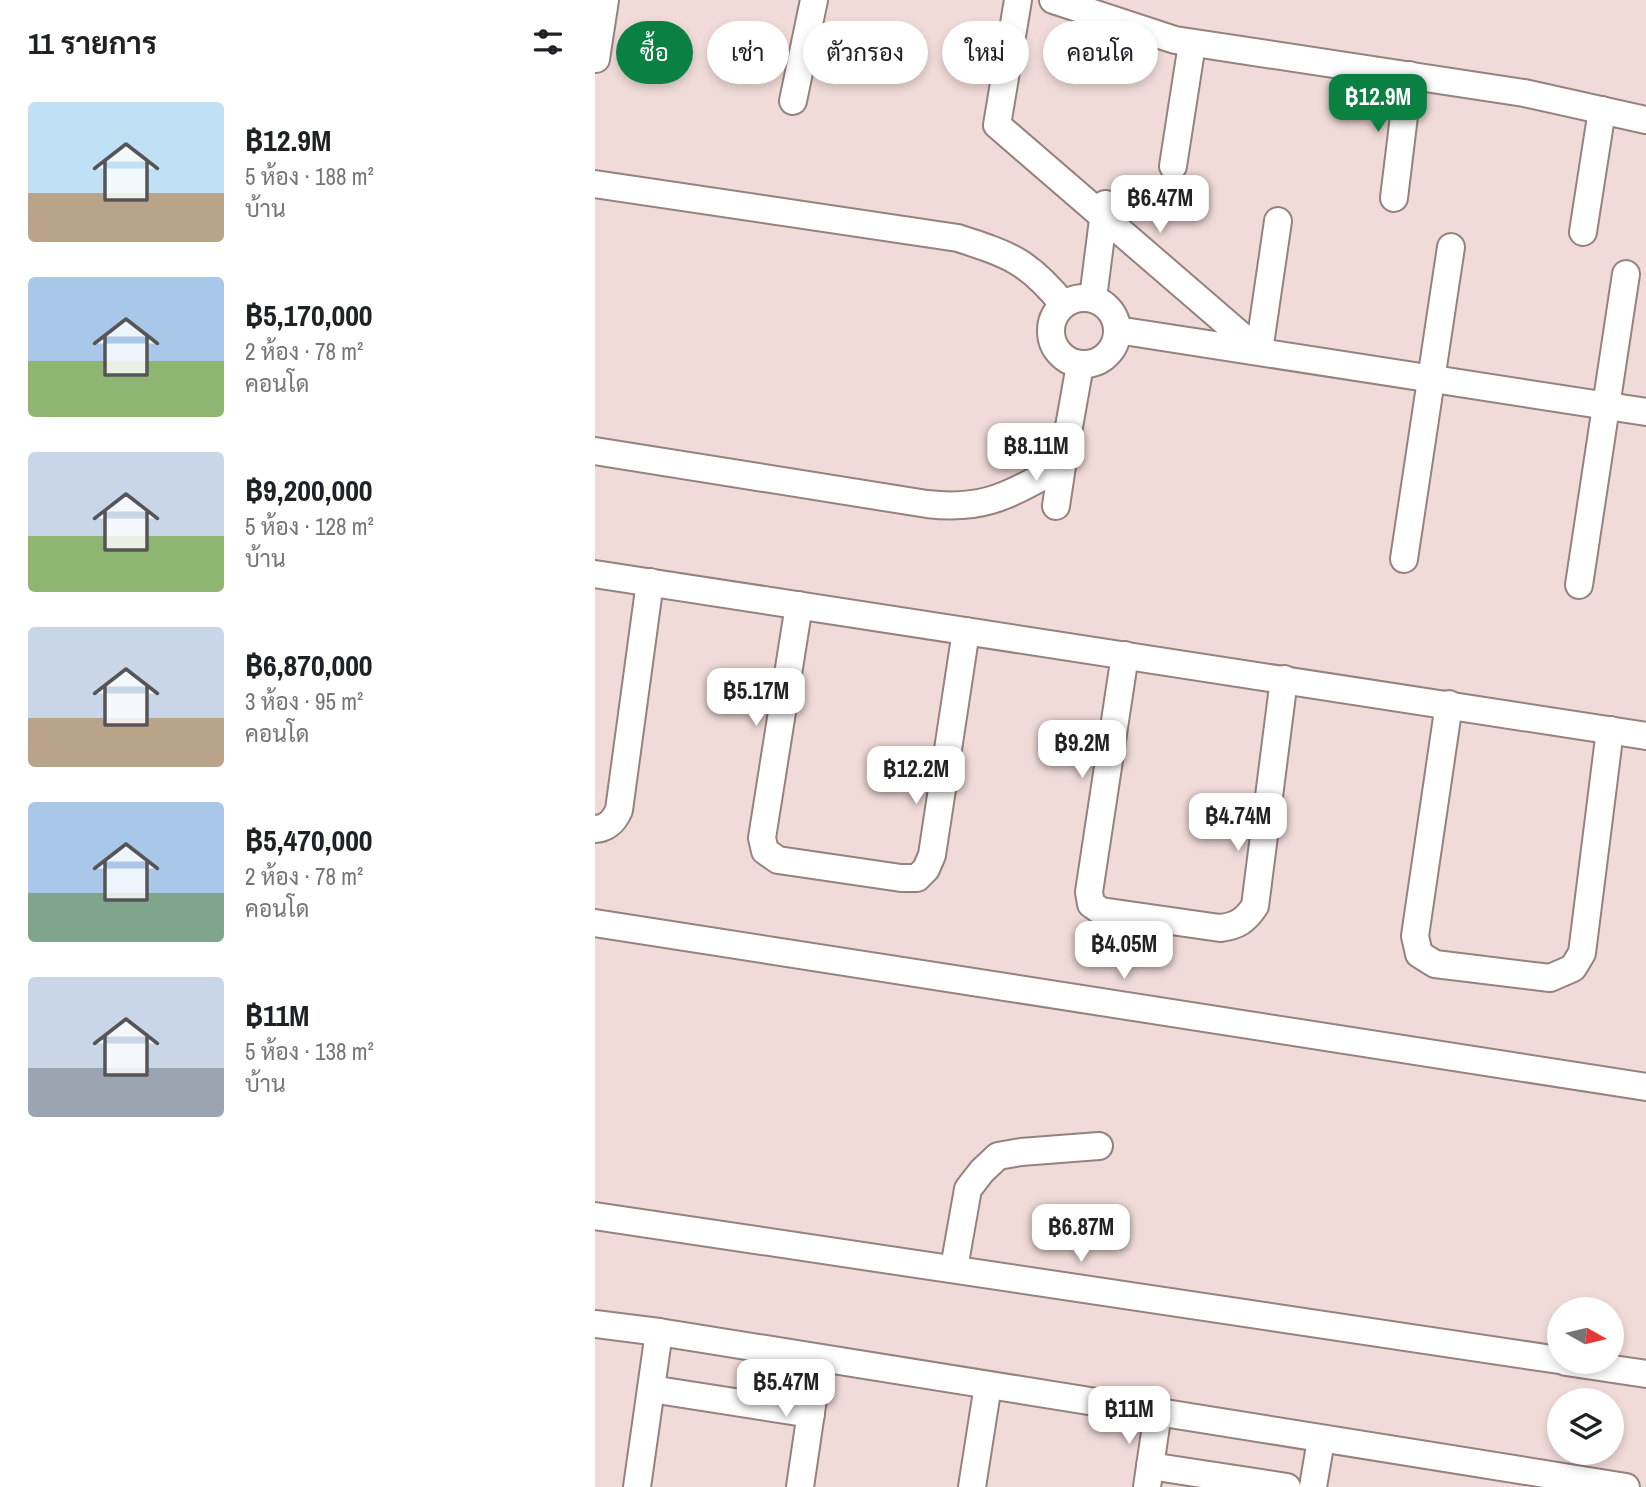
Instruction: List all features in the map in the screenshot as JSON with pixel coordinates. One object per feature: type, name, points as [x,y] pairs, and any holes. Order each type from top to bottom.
[{"type":"street","points":[[596,59],[605,0]]},
{"type":"street","points":[[793,101],[814,0]]},
{"type":"street","points":[[1018,0],[997,125],[1259,351]]},
{"type":"street","points":[[1053,0],[1192,44],[1524,93],[1646,120]]},
{"type":"street","points":[[1173,166],[1192,44]]},
{"type":"street","points":[[1394,198],[1409,75]]},
{"type":"street","points":[[1583,232],[1602,110]]},
{"type":"street","points":[[595,184],[958,238],[996,250],[1023,263],[1044,279],[1063,304]]},
{"type":"street","points":[[1093,298],[1106,195]]},
{"type":"street","points":[[1259,351],[1278,221]]},
{"type":"street","points":[[1404,559],[1451,247]]},
{"type":"street","points":[[1579,585],[1626,274]]},
{"type":"street","points":[[1077,298],[1093,298],[1111,310],[1117,330],[1116,342],[1102,360],[1080,365],[1069,361],[1053,345],[1051,323],[1063,304],[1077,298]]},
{"type":"street","points":[[1117,330],[1646,412]]},
{"type":"street","points":[[1056,506],[1080,365]]},
{"type":"street","points":[[595,451],[954,507],[1002,498],[1062,466]]},
{"type":"street","points":[[595,574],[1646,736]]},
{"type":"street","points":[[595,829],[603,829],[614,821],[619,810],[650,582]]},
{"type":"street","points":[[799,605],[762,838],[765,851],[778,860],[901,878],[917,878],[926,869],[933,855],[966,631]]},
{"type":"street","points":[[1125,655],[1089,892],[1091,904],[1101,911],[1220,929],[1235,926],[1247,918],[1255,906],[1284,679]]},
{"type":"street","points":[[1449,704],[1415,936],[1419,954],[1436,964],[1550,978],[1573,968],[1582,953],[1610,730]]},
{"type":"street","points":[[595,923],[1646,1087]]},
{"type":"street","points":[[954,1269],[968,1189],[982,1171],[999,1156],[1099,1146]]},
{"type":"street","points":[[595,1216],[1547,1358]]},
{"type":"street","points":[[595,1324],[659,1332],[1321,1440],[1476,1476],[1626,1487]]},
{"type":"street","points":[[637,1487],[659,1332]]},
{"type":"street","points":[[800,1487],[819,1358]]},
{"type":"street","points":[[1624,1371],[1646,1374]]},
{"type":"street","points":[[972,1487],[988,1385]]},
{"type":"street","points":[[651,1389],[811,1414]]},
{"type":"street","points":[[1158,1412],[1149,1477],[1287,1487]]},
{"type":"street","points":[[1313,1487],[1321,1440]]}]
